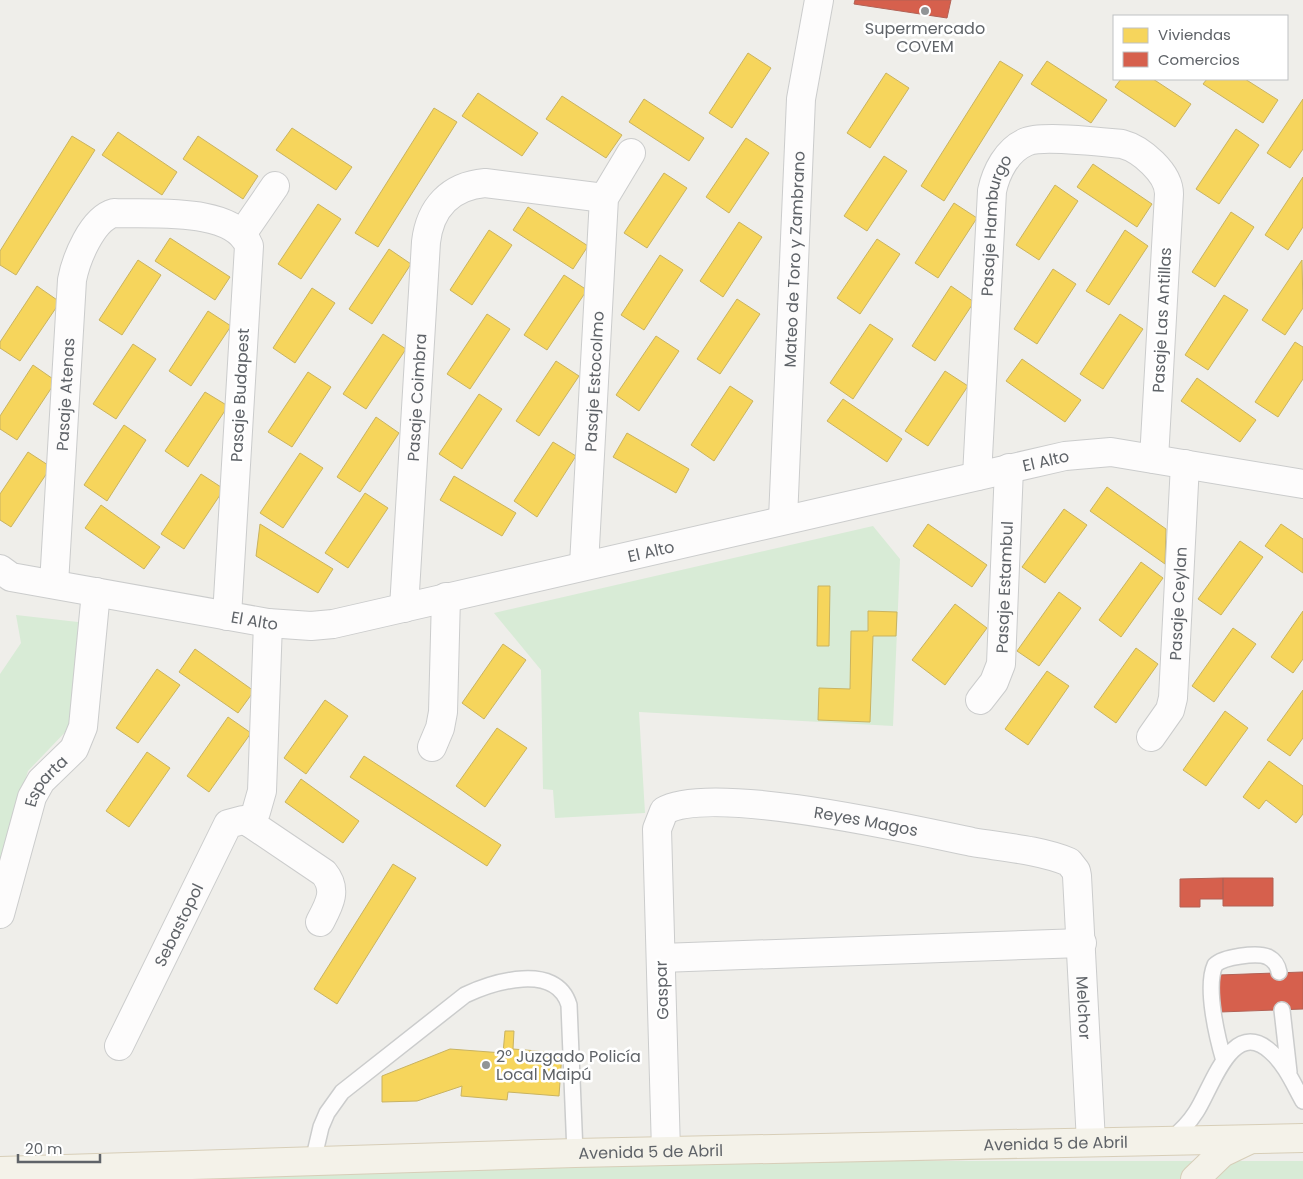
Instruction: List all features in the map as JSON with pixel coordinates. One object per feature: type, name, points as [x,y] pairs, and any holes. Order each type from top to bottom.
[{"type":"main road","name":"Avenida 5 de Abril","points":[[0,1171],[575,1153],[1303,1138]]},
{"type":"main road","points":[[1194,1179],[1222,1153],[1253,1139]]},
{"type":"street","name":"Mateo de Toro y Zambrano","points":[[783,519],[800,108],[804,72],[819,0]]},
{"type":"street","name":"Pasaje Hamburgo","points":[[977,476],[992,191],[994,181],[1003,163],[1017,147],[1032,140],[1122,144],[1135,149],[1162,172],[1168,181]]},
{"type":"street","name":"Pasaje Estocolmo","points":[[584,565],[604,198],[631,153]]},
{"type":"street","name":"Pasaje Las Antillas","points":[[1154,459],[1169,194],[1168,181]]},
{"type":"street","name":"Pasaje Coimbra","points":[[404,608],[428,228],[437,208],[450,194],[472,184],[485,183],[604,198]]},
{"type":"street","points":[[242,234],[275,186]]},
{"type":"street","name":"Pasaje Atenas","points":[[54,584],[72,280],[79,255],[100,222],[107,215],[114,213],[213,218],[225,221],[242,234]]},
{"type":"street","name":"Pasaje Budapest","points":[[227,616],[249,250],[248,242],[242,234]]},
{"type":"street","name":"El Alto","points":[[4,577],[54,584],[268,623],[311,626],[404,608],[1048,459],[1088,453],[1110,452],[1303,484]]},
{"type":"street","name":"Pasaje Ceylan","points":[[1150,737],[1170,710],[1173,698],[1185,464]]},
{"type":"street","name":"Pasaje Estambul","points":[[980,700],[994,682],[1001,664],[1008,468]]},
{"type":"street","name":"Esparta","points":[[0,914],[32,797],[41,781],[74,749],[83,727],[96,592]]},
{"type":"street","points":[[432,747],[440,728],[443,712],[446,598]]},
{"type":"street","points":[[268,623],[262,791],[256,812],[250,823],[324,873],[328,879],[332,894],[320,922]]},
{"type":"street","name":"Reyes Magos","points":[[657,829],[664,811],[681,804],[731,804],[816,812],[1063,859],[1073,866],[1077,876]]},
{"type":"street","name":"Sebastopol","points":[[119,1046],[223,830],[228,824],[235,821],[250,823]]},
{"type":"street","name":"Gaspar","points":[[657,829],[666,1151]]},
{"type":"street","name":"Melchor","points":[[1077,876],[1091,1142]]},
{"type":"street","points":[[661,958],[1082,943]]},
{"type":"lane","points":[[1224,1061],[1214,1022],[1212,975],[1215,965],[1225,958],[1264,956],[1275,963],[1279,972]]},
{"type":"lane","points":[[313,1161],[315,1144],[327,1113],[350,1084],[465,995],[482,987],[516,979],[548,982],[556,986],[566,997],[569,1005],[575,1153]]},
{"type":"lane","points":[[1282,1010],[1285,1048],[1291,1081]]},
{"type":"lane","points":[[1169,1140],[1186,1126],[1196,1112],[1224,1061],[1234,1048],[1248,1042],[1258,1043],[1277,1058],[1303,1100]]},
{"type":"green space","points":[[873,526],[900,559],[893,726],[639,712],[645,813],[555,818],[553,790],[543,789],[541,670],[494,613]]},
{"type":"green space","points":[[16,615],[78,622],[72,725],[28,771],[0,864],[0,674],[21,643]]},
{"type":"green space","points":[[674,1161],[1303,1161],[1303,1179],[99,1179]]},
{"type":"building: Viviendas","points":[[748,53],[771,68],[732,128],[709,113]]},
{"type":"building: Viviendas","points":[[1000,61],[1023,75],[944,201],[921,186]]},
{"type":"building: Viviendas","points":[[1047,61],[1107,100],[1091,123],[1031,84]]},
{"type":"building: Viviendas","points":[[886,73],[909,88],[870,148],[847,133]]},
{"type":"building: Viviendas","points":[[1120,80],[1155,80],[1191,104],[1175,127],[1115,87]]},
{"type":"building: Viviendas","points":[[1206,80],[1247,80],[1278,100],[1263,123],[1203,84]]},
{"type":"building: Viviendas","points":[[478,93],[538,133],[522,156],[462,116]]},
{"type":"building: Viviendas","points":[[562,96],[622,135],[606,158],[546,119]]},
{"type":"building: Viviendas","points":[[644,99],[704,138],[689,161],[629,122]]},
{"type":"building: Viviendas","points":[[1303,99],[1303,149],[1290,168],[1267,153]]},
{"type":"building: Viviendas","points":[[434,108],[457,122],[378,247],[355,233]]},
{"type":"building: Viviendas","points":[[292,128],[352,167],[336,190],[276,150]]},
{"type":"building: Viviendas","points":[[1236,129],[1259,145],[1219,204],[1196,189]]},
{"type":"building: Viviendas","points":[[118,132],[177,172],[162,195],[102,155]]},
{"type":"building: Viviendas","points":[[72,136],[95,150],[16,275],[0,265],[0,251]]},
{"type":"building: Viviendas","points":[[198,136],[258,176],[243,199],[183,159]]},
{"type":"building: Viviendas","points":[[746,138],[769,153],[729,213],[706,197]]},
{"type":"building: Viviendas","points":[[884,156],[907,171],[867,231],[844,216]]},
{"type":"building: Viviendas","points":[[1093,164],[1152,204],[1137,227],[1077,187]]},
{"type":"building: Viviendas","points":[[664,173],[687,188],[647,248],[624,233]]},
{"type":"building: Viviendas","points":[[1303,177],[1303,227],[1288,250],[1265,235]]},
{"type":"building: Viviendas","points":[[1055,185],[1078,201],[1039,260],[1016,245]]},
{"type":"building: Viviendas","points":[[954,203],[977,218],[938,278],[915,263]]},
{"type":"building: Viviendas","points":[[318,204],[341,219],[301,279],[278,264]]},
{"type":"building: Viviendas","points":[[528,207],[588,246],[573,269],[513,230]]},
{"type":"building: Viviendas","points":[[1231,212],[1254,227],[1215,287],[1192,272]]},
{"type":"building: Viviendas","points":[[739,222],[762,237],[723,297],[700,281]]},
{"type":"building: Viviendas","points":[[489,230],[512,245],[472,305],[450,290]]},
{"type":"building: Viviendas","points":[[1125,230],[1148,246],[1109,305],[1086,291]]},
{"type":"building: Viviendas","points":[[170,238],[230,277],[215,300],[155,261]]},
{"type":"building: Viviendas","points":[[877,239],[900,254],[860,314],[837,298]]},
{"type":"building: Viviendas","points":[[389,249],[411,264],[372,324],[349,309]]},
{"type":"building: Viviendas","points":[[660,255],[683,270],[644,330],[621,315]]},
{"type":"building: Viviendas","points":[[138,260],[161,275],[122,335],[99,320]]},
{"type":"building: Viviendas","points":[[1302,260],[1303,308],[1285,335],[1262,320]]},
{"type":"building: Viviendas","points":[[1053,269],[1076,284],[1037,344],[1014,329]]},
{"type":"building: Viviendas","points":[[564,275],[587,290],[547,350],[524,335]]},
{"type":"building: Viviendas","points":[[37,286],[60,302],[20,361],[0,348],[0,342]]},
{"type":"building: Viviendas","points":[[951,286],[974,302],[935,361],[912,346]]},
{"type":"building: Viviendas","points":[[312,288],[335,303],[295,363],[273,348]]},
{"type":"building: Viviendas","points":[[1224,295],[1248,310],[1208,370],[1185,355]]},
{"type":"building: Viviendas","points":[[737,299],[760,314],[720,374],[697,359]]},
{"type":"building: Viviendas","points":[[208,311],[231,326],[191,386],[169,371]]},
{"type":"building: Viviendas","points":[[487,314],[510,329],[470,389],[447,374]]},
{"type":"building: Viviendas","points":[[1120,314],[1143,329],[1103,389],[1080,374]]},
{"type":"building: Viviendas","points":[[870,324],[893,339],[853,399],[830,383]]},
{"type":"building: Viviendas","points":[[383,334],[406,349],[366,409],[343,394]]},
{"type":"building: Viviendas","points":[[656,336],[679,351],[639,411],[616,395]]},
{"type":"building: Viviendas","points":[[1295,342],[1303,347],[1303,379],[1278,417],[1255,402]]},
{"type":"building: Viviendas","points":[[133,344],[156,359],[116,419],[93,404]]},
{"type":"building: Viviendas","points":[[1022,359],[1081,400],[1065,422],[1006,381]]},
{"type":"building: Viviendas","points":[[556,361],[579,376],[539,436],[516,421]]},
{"type":"building: Viviendas","points":[[33,365],[56,381],[17,440],[0,429],[0,416]]},
{"type":"building: Viviendas","points":[[945,371],[968,386],[928,446],[905,431]]},
{"type":"building: Viviendas","points":[[308,372],[331,387],[292,447],[268,432]]},
{"type":"building: Viviendas","points":[[1197,378],[1256,420],[1240,442],[1181,401]]},
{"type":"building: Viviendas","points":[[730,386],[753,401],[714,461],[691,445]]},
{"type":"building: Viviendas","points":[[205,392],[228,406],[188,467],[165,451]]},
{"type":"building: Viviendas","points":[[479,394],[502,409],[462,469],[439,454]]},
{"type":"building: Viviendas","points":[[843,399],[902,439],[887,462],[827,421]]},
{"type":"building: Viviendas","points":[[376,417],[399,433],[360,492],[337,477]]},
{"type":"building: Viviendas","points":[[124,425],[146,440],[107,501],[84,485]]},
{"type":"building: Viviendas","points":[[627,433],[689,469],[676,493],[613,457]]},
{"type":"building: Viviendas","points":[[553,442],[576,456],[537,517],[514,501]]},
{"type":"building: Viviendas","points":[[28,452],[51,467],[11,527],[0,520],[0,494]]},
{"type":"building: Viviendas","points":[[300,453],[323,468],[283,528],[260,513]]},
{"type":"building: Viviendas","points":[[201,474],[224,489],[184,549],[161,534]]},
{"type":"building: Viviendas","points":[[454,476],[516,513],[502,536],[440,500]]},
{"type":"building: Viviendas","points":[[1107,487],[1166,529],[1165,564],[1090,511]]},
{"type":"building: Viviendas","points":[[365,493],[388,508],[348,568],[325,553]]},
{"type":"building: Viviendas","points":[[101,505],[160,547],[144,569],[85,528]]},
{"type":"building: Viviendas","points":[[1064,509],[1087,525],[1045,583],[1022,567]]},
{"type":"building: Viviendas","points":[[260,524],[333,569],[318,593],[256,556]]},
{"type":"building: Viviendas","points":[[928,524],[987,565],[972,587],[913,546]]},
{"type":"building: Viviendas","points":[[1281,524],[1303,539],[1303,573],[1265,546]]},
{"type":"building: Viviendas","points":[[1240,541],[1263,557],[1221,615],[1198,599]]},
{"type":"building: Viviendas","points":[[1141,562],[1163,578],[1121,637],[1099,620]]},
{"type":"building: Viviendas","points":[[818,586],[830,586],[829,646],[817,646]]},
{"type":"building: Viviendas","points":[[1059,592],[1081,608],[1039,666],[1017,651]]},
{"type":"building: Viviendas","points":[[955,604],[987,628],[945,685],[912,660]]},
{"type":"building: Viviendas","points":[[868,611],[897,612],[896,636],[873,636],[870,722],[818,720],[819,688],[850,689],[851,631],[868,631]]},
{"type":"building: Viviendas","points":[[1303,611],[1303,659],[1293,673],[1271,657]]},
{"type":"building: Viviendas","points":[[1233,628],[1256,644],[1214,702],[1192,686]]},
{"type":"building: Viviendas","points":[[503,644],[526,660],[484,719],[462,703]]},
{"type":"building: Viviendas","points":[[1136,648],[1158,664],[1116,723],[1094,707]]},
{"type":"building: Viviendas","points":[[195,649],[254,691],[238,713],[179,672]]},
{"type":"building: Viviendas","points":[[157,669],[180,685],[138,743],[116,728]]},
{"type":"building: Viviendas","points":[[1047,671],[1069,686],[1028,745],[1005,729]]},
{"type":"building: Viviendas","points":[[1303,690],[1303,738],[1290,756],[1267,740]]},
{"type":"building: Viviendas","points":[[325,700],[348,716],[306,774],[284,758]]},
{"type":"building: Viviendas","points":[[1225,711],[1248,728],[1206,786],[1183,770]]},
{"type":"building: Viviendas","points":[[228,717],[251,733],[209,792],[187,776]]},
{"type":"building: Viviendas","points":[[497,728],[527,748],[485,807],[456,786]]},
{"type":"building: Viviendas","points":[[147,752],[170,768],[129,827],[106,811]]},
{"type":"building: Viviendas","points":[[364,756],[501,845],[487,866],[350,777]]},
{"type":"building: Viviendas","points":[[1269,761],[1303,786],[1303,814],[1296,823],[1266,800],[1259,809],[1243,797]]},
{"type":"building: Viviendas","points":[[301,779],[359,821],[343,843],[285,802]]},
{"type":"building: Viviendas","points":[[393,864],[416,878],[337,1004],[314,989]]},
{"type":"building: Viviendas","name":"2° Juzgado Policía Local Maipú","points":[[505,1031],[514,1031],[513,1049],[562,1053],[559,1096],[508,1092],[507,1100],[461,1096],[462,1086],[417,1101],[382,1102],[382,1076],[450,1049],[503,1053]]},
{"type":"building: Comercios","name":"Supermercado COVEM","points":[[855,0],[951,0],[947,18],[854,4]]},
{"type":"building: Comercios","points":[[1223,878],[1223,899],[1200,899],[1200,907],[1180,907],[1180,879]]},
{"type":"building: Comercios","points":[[1223,878],[1273,878],[1273,906],[1223,906]]},
{"type":"building: Comercios","points":[[1303,972],[1303,1009],[1220,1012],[1219,975]]},
{"type":"place","name":"Supermercado COVEM","points":[[925,11]]},
{"type":"place","name":"2° Juzgado Policía Local Maipú","points":[[486,1065]]}]
